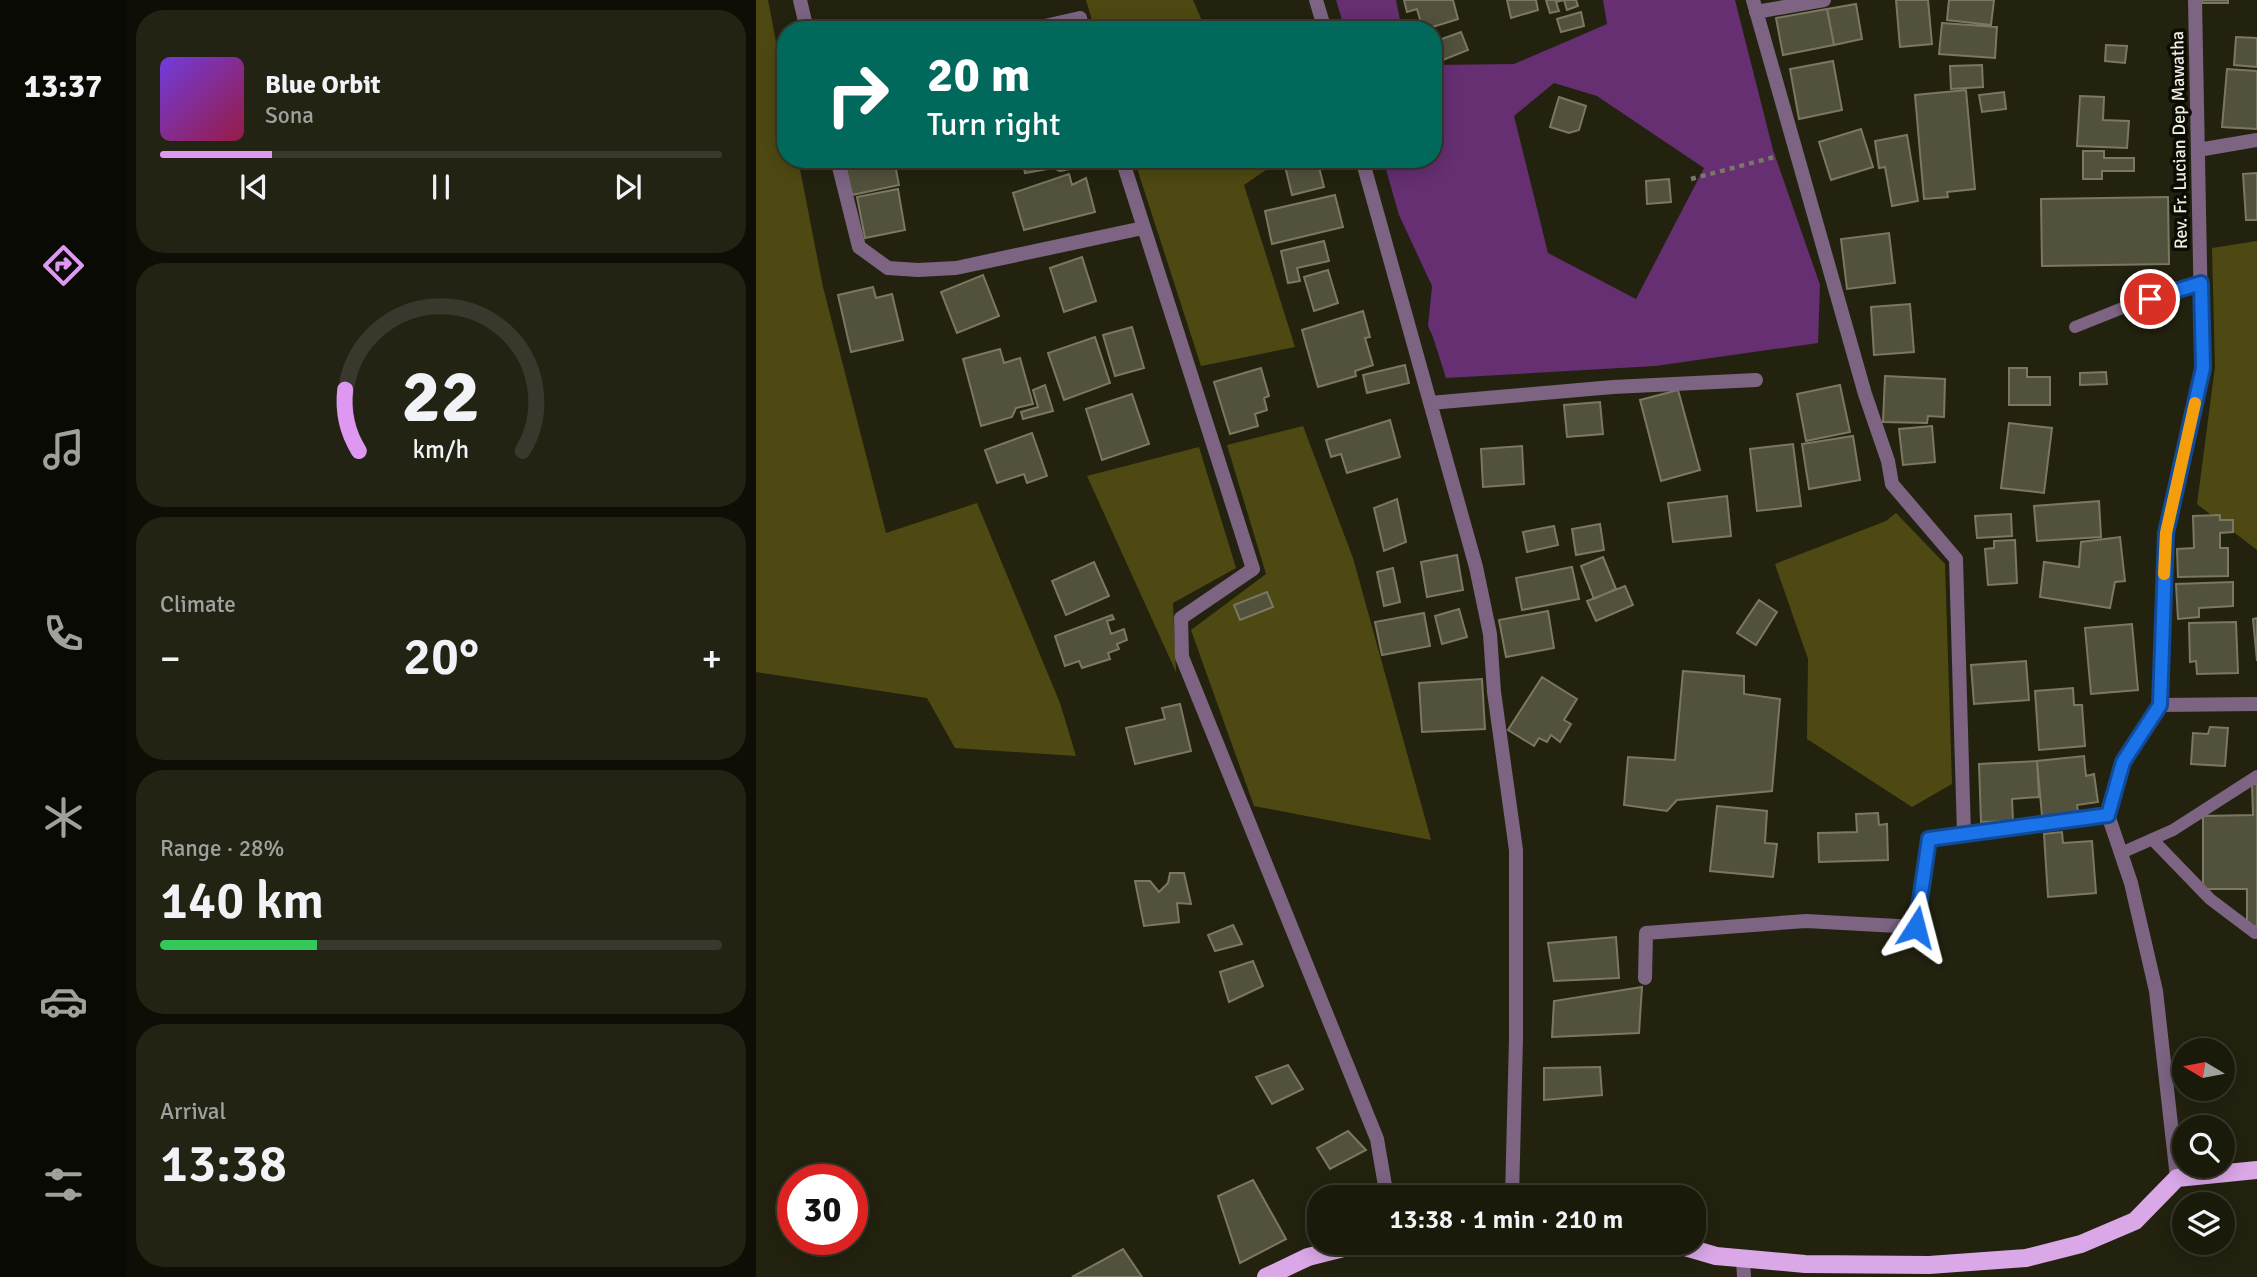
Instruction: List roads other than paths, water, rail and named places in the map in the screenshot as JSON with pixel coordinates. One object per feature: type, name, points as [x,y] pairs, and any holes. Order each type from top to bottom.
[{"type":"main road","points":[[2235,1172],[2257,1170]]},
{"type":"main road","points":[[1706,1253],[1743,1268],[1805,1264],[1929,1265],[2026,1258],[2081,1244],[2135,1221],[2177,1178]]},
{"type":"main road","points":[[1266,1277],[1316,1255]]},
{"type":"street","points":[[800,0],[805,21]]},
{"type":"street","points":[[1316,0],[1322,21]]},
{"type":"street","points":[[1824,0],[1755,6],[1865,394],[1888,461],[1892,484],[1956,559],[1965,834]]},
{"type":"street","name":"Rev. Fr. Lucian Dep Mawatha","points":[[2160,705],[2166,533],[2203,368],[2195,0]]},
{"type":"street","points":[[2198,150],[2257,140]]},
{"type":"street","points":[[839,168],[859,247],[888,268],[956,268],[1143,228]]},
{"type":"street","points":[[1125,168],[1253,569],[1181,618],[1182,657],[1377,1139],[1385,1185]]},
{"type":"street","points":[[1365,168],[1476,567],[1490,634],[1494,692],[1516,850],[1517,1039],[1512,1185]]},
{"type":"street","points":[[1430,403],[1613,387],[1756,380]]},
{"type":"street","points":[[2172,1133],[2156,990],[2131,883],[2108,815],[2123,762],[2160,705],[2257,704]]},
{"type":"street","points":[[1645,978],[1646,933],[1805,921],[1916,927],[1929,839],[2108,815]]},
{"type":"lane","points":[[2075,327],[2125,307],[2201,283]]},
{"type":"lane","points":[[2121,853],[2173,830],[2257,776]]},
{"type":"lane","points":[[2152,839],[2210,899],[2255,933]]}]
